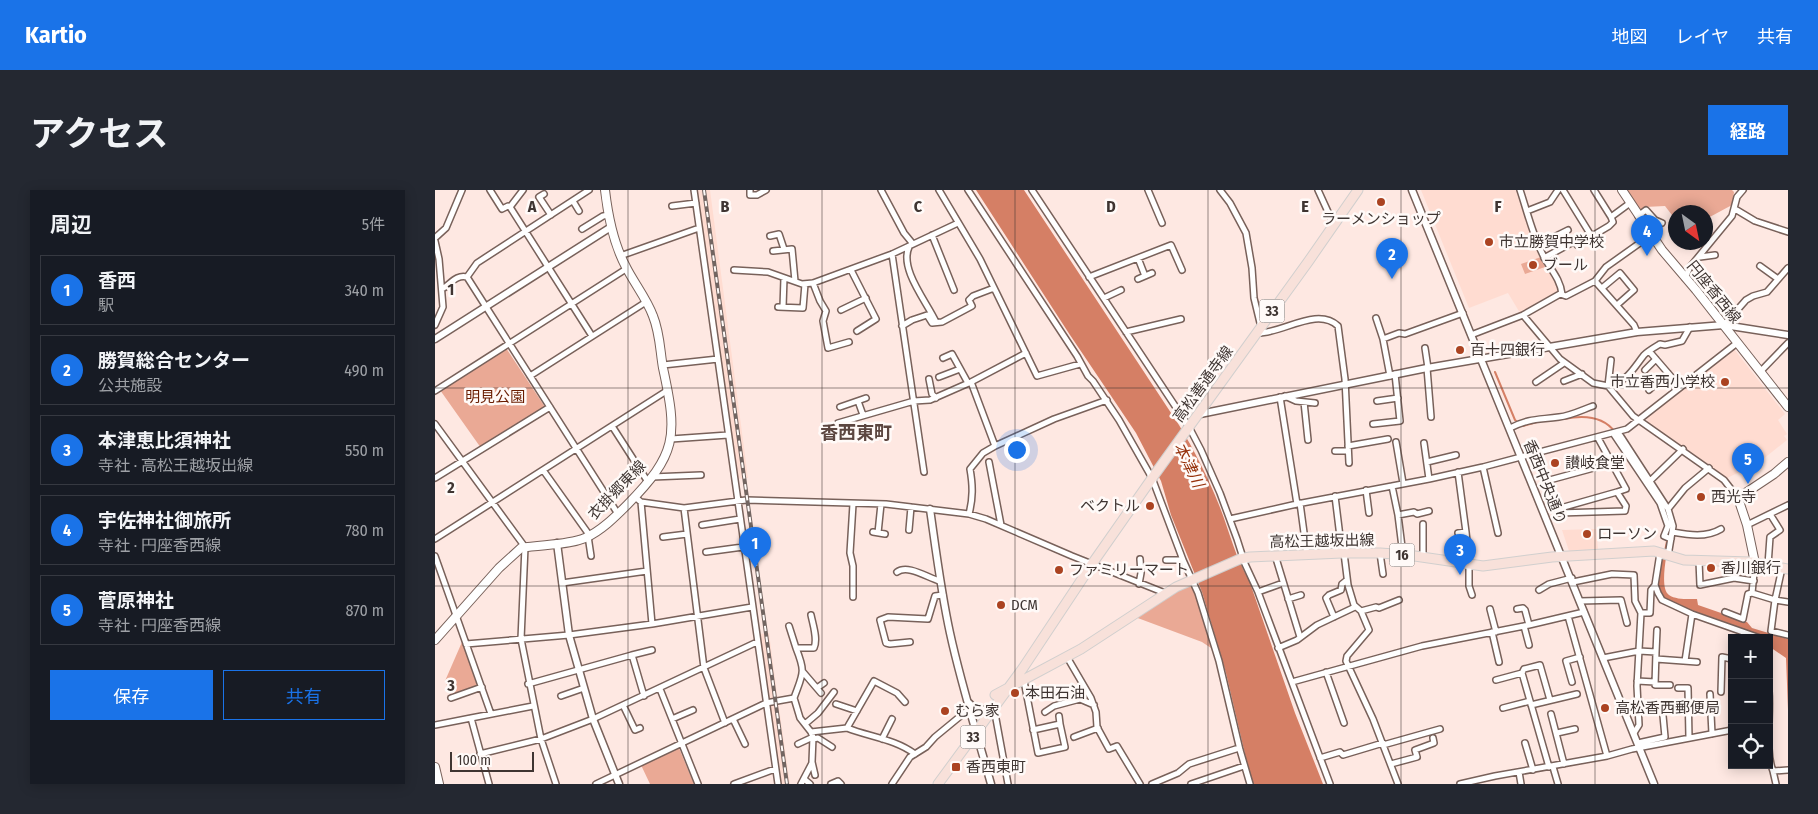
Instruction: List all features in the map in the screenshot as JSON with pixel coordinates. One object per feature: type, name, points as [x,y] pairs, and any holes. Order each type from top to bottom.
[{"type":"main road","name":"衣掛郷東線","points":[[435,640],[516,551],[525,547],[589,536],[638,499],[665,458],[671,439],[672,416],[657,328],[646,302],[620,256],[611,228],[605,190]]},
{"type":"main road","name":"高松善通寺線","points":[[934,784],[975,725],[1023,674],[1038,645],[1092,564],[1357,190]]},
{"type":"main road","name":"円座香西線","points":[[1622,190],[1651,235],[1788,407]]},
{"type":"main road","points":[[1755,563],[1747,525],[1737,498],[1774,474],[1788,462]]},
{"type":"main road","name":"高松王越坂出線","points":[[1023,674],[1067,657],[1165,593],[1241,559],[1275,555],[1380,553],[1483,566],[1563,557],[1654,551],[1664,555],[1699,561],[1755,563],[1785,569]]},
{"type":"main road","name":"高松善通寺線","points":[[989,711],[995,695],[1023,674]]},
{"type":"main road","name":"高松善通寺線","points":[[995,695],[1007,689]]},
{"type":"main road","name":"高松善通寺線","points":[[938,784],[975,725]]},
{"type":"main road","points":[[435,767],[439,784]]},
{"type":"street","points":[[435,325],[443,307],[435,239],[446,228],[462,190]]},
{"type":"street","points":[[490,190],[502,208],[510,207]]},
{"type":"street","points":[[510,207],[523,190]]},
{"type":"street","points":[[467,277],[477,263],[589,190]]},
{"type":"street","points":[[694,190],[777,784]]},
{"type":"street","points":[[749,190],[750,195],[757,195],[765,190]]},
{"type":"street","points":[[881,190],[911,245]]},
{"type":"street","points":[[939,190],[980,259],[1037,376],[1080,364]]},
{"type":"street","points":[[968,190],[1077,356],[1080,364],[1107,400],[1154,476],[1183,560],[1198,593],[1219,661],[1249,784]]},
{"type":"street","points":[[1032,190],[1127,332],[1209,467],[1230,519],[1241,559],[1258,592],[1330,784]]},
{"type":"street","points":[[1147,190],[1162,223]]},
{"type":"street","points":[[1220,190],[1230,203],[1246,233],[1259,330],[1270,332],[1315,318],[1334,322],[1339,330],[1345,384],[1349,463]]},
{"type":"street","points":[[1318,190],[1328,216],[1334,225]]},
{"type":"street","name":"香西中央通り","points":[[1412,190],[1654,784]]},
{"type":"street","points":[[1520,190],[1538,245],[1558,279],[1562,294]]},
{"type":"street","points":[[1527,211],[1550,202],[1558,190]]},
{"type":"street","points":[[1563,190],[1592,237]]},
{"type":"street","points":[[1544,258],[1592,237],[1613,222],[1594,190]]},
{"type":"street","points":[[1685,278],[1690,267],[1700,257],[1712,238],[1729,222],[1735,209],[1737,197],[1743,190]]},
{"type":"street","points":[[544,194],[539,197],[551,215]]},
{"type":"street","points":[[573,201],[579,211]]},
{"type":"street","points":[[672,206],[696,203]]},
{"type":"street","points":[[1611,217],[1630,203]]},
{"type":"street","points":[[510,207],[592,336]]},
{"type":"street","points":[[1735,209],[1755,221],[1788,232]]},
{"type":"street","points":[[1638,216],[1646,210],[1655,220],[1662,223]]},
{"type":"street","points":[[582,229],[603,216],[609,215]]},
{"type":"street","points":[[734,270],[768,272],[805,284],[813,283],[892,254],[958,223]]},
{"type":"street","points":[[435,339],[611,228]]},
{"type":"street","points":[[620,256],[699,228]]},
{"type":"street","points":[[1538,245],[1567,230]]},
{"type":"street","points":[[770,236],[779,234],[784,248]]},
{"type":"street","points":[[932,235],[954,290]]},
{"type":"street","points":[[1471,335],[1523,315],[1562,294],[1566,296],[1595,280],[1606,267],[1651,235]]},
{"type":"street","points":[[911,245],[906,256],[910,271],[936,322]]},
{"type":"street","points":[[1089,277],[1171,245],[1182,270]]},
{"type":"street","points":[[773,251],[784,248],[792,249],[795,281]]},
{"type":"street","points":[[892,254],[924,472]]},
{"type":"street","points":[[1700,257],[1715,255]]},
{"type":"street","points":[[1138,258],[1145,276]]},
{"type":"street","points":[[1760,266],[1778,279]]},
{"type":"street","points":[[435,391],[627,269]]},
{"type":"street","points":[[851,270],[876,319],[857,331]]},
{"type":"street","points":[[1724,325],[1747,300],[1767,292],[1787,271]]},
{"type":"street","points":[[1602,288],[1620,273],[1634,290],[1617,305]]},
{"type":"street","points":[[1138,279],[1152,274]]},
{"type":"street","points":[[442,289],[455,279],[463,276],[467,277]]},
{"type":"street","points":[[467,277],[618,514]]},
{"type":"street","points":[[784,278],[780,307],[803,308],[805,284]]},
{"type":"street","points":[[1595,280],[1634,325],[1637,332]]},
{"type":"street","points":[[813,283],[826,311],[823,321],[828,348],[849,342]]},
{"type":"street","points":[[903,326],[912,320],[927,315],[932,323],[941,322],[972,306],[969,300],[973,296],[994,288]]},
{"type":"street","points":[[1103,298],[1121,290]]},
{"type":"street","points":[[841,310],[866,298]]},
{"type":"street","points":[[530,376],[646,302]]},
{"type":"street","points":[[435,310],[441,312]]},
{"type":"street","points":[[1383,339],[1399,333],[1405,334],[1463,312]]},
{"type":"street","points":[[1523,315],[1549,348],[1564,363],[1593,383],[1608,386],[1627,376],[1645,354],[1660,344],[1665,345],[1682,341],[1690,327]]},
{"type":"street","points":[[1373,424],[1400,421],[1393,375],[1376,318]]},
{"type":"street","points":[[1127,332],[1181,319]]},
{"type":"street","points":[[1200,414],[1428,368],[1637,332],[1724,325],[1788,335]]},
{"type":"street","points":[[1230,519],[1299,503],[1483,467],[1627,429],[1737,343]]},
{"type":"street","points":[[1760,372],[1788,343]]},
{"type":"street","points":[[1425,348],[1431,417]]},
{"type":"street","points":[[1649,351],[1680,388]]},
{"type":"street","points":[[838,423],[914,400],[936,398],[970,383],[1026,353]]},
{"type":"street","points":[[943,358],[952,354],[970,383],[995,446]]},
{"type":"street","points":[[663,365],[718,359]]},
{"type":"street","points":[[1645,370],[1656,359]]},
{"type":"street","points":[[1611,360],[1608,386],[1633,416],[1709,468],[1724,480],[1737,498]]},
{"type":"street","points":[[1536,382],[1564,363]]},
{"type":"street","points":[[939,377],[960,369]]},
{"type":"street","points":[[1649,390],[1668,373]]},
{"type":"street","points":[[1565,381],[1582,374]]},
{"type":"street","points":[[929,379],[932,394],[936,398]]},
{"type":"street","points":[[435,539],[668,390]]},
{"type":"street","points":[[1282,396],[1296,401],[1315,403]]},
{"type":"street","points":[[1282,396],[1286,442],[1299,503],[1307,555]]},
{"type":"street","points":[[840,407],[865,398]]},
{"type":"street","points":[[1377,401],[1398,398]]},
{"type":"street","points":[[969,514],[973,500],[970,469],[983,454],[995,446],[1054,419],[1107,400]]},
{"type":"street","points":[[858,401],[863,415]]},
{"type":"street","points":[[1304,402],[1307,440]]},
{"type":"street","points":[[1510,428],[1519,423],[1541,418],[1560,417],[1593,406]]},
{"type":"street","points":[[435,478],[550,407]]},
{"type":"street","points":[[435,424],[525,547],[521,639],[533,706],[541,739],[556,784]]},
{"type":"street","points":[[612,426],[649,480],[701,475]]},
{"type":"street","points":[[1615,433],[1668,509],[1672,532],[1668,538],[1655,585],[1651,590],[1650,613],[1641,612]]},
{"type":"street","points":[[671,439],[728,435]]},
{"type":"street","points":[[1557,509],[1626,490],[1598,438]]},
{"type":"street","points":[[1335,451],[1388,439]]},
{"type":"street","points":[[1424,443],[1429,479]]},
{"type":"street","points":[[1399,445],[1397,467],[1403,483]]},
{"type":"street","points":[[1649,482],[1683,450]]},
{"type":"street","points":[[1537,454],[1559,513],[1625,511],[1625,506],[1617,492]]},
{"type":"street","points":[[1427,462],[1456,455]]},
{"type":"street","points":[[989,462],[1001,525]]},
{"type":"street","points":[[1546,480],[1612,463]]},
{"type":"street","points":[[1483,467],[1498,533]]},
{"type":"street","points":[[1668,509],[1685,488],[1709,468]]},
{"type":"street","points":[[543,470],[589,536],[591,556]]},
{"type":"street","points":[[985,472],[991,472]]},
{"type":"street","points":[[1459,472],[1469,565],[1469,586],[1472,595]]},
{"type":"street","points":[[1649,482],[1670,524]]},
{"type":"street","points":[[1392,486],[1403,555]]},
{"type":"street","points":[[1366,490],[1369,513]]},
{"type":"street","points":[[989,496],[995,495]]},
{"type":"street","points":[[1335,496],[1347,580],[1355,607],[1361,612],[1369,630],[1347,656],[1347,666],[1355,678],[1398,784]]},
{"type":"street","points":[[652,624],[638,499],[684,508],[737,500],[881,504],[969,514],[1001,525],[1139,584],[1165,593]]},
{"type":"street","points":[[853,504],[850,553],[853,566],[853,597]]},
{"type":"street","points":[[881,504],[875,533],[885,534]]},
{"type":"street","points":[[1747,525],[1788,504]]},
{"type":"street","points":[[909,530],[911,507]]},
{"type":"street","points":[[684,508],[704,668],[725,723]]},
{"type":"street","points":[[930,509],[950,635],[991,784]]},
{"type":"street","points":[[1398,515],[1429,511]]},
{"type":"street","points":[[1768,565],[1770,537],[1780,530],[1770,514]]},
{"type":"street","points":[[702,525],[740,519]]},
{"type":"street","points":[[1423,524],[1423,558]]},
{"type":"street","points":[[1668,538],[1664,536],[1670,524]]},
{"type":"street","points":[[1672,532],[1697,535],[1712,534],[1721,529]]},
{"type":"street","points":[[1458,533],[1466,532]]},
{"type":"street","points":[[663,537],[687,534]]},
{"type":"street","points":[[557,543],[569,635],[593,719],[619,784]]},
{"type":"street","points":[[706,552],[743,547]]},
{"type":"street","points":[[1380,553],[1383,574]]},
{"type":"street","points":[[1275,555],[1300,637]]},
{"type":"street","points":[[435,556],[491,714]]},
{"type":"street","points":[[1139,584],[1141,573],[1140,559]]},
{"type":"street","points":[[1166,560],[1183,560]]},
{"type":"street","points":[[1699,561],[1701,585],[1734,578],[1754,581]]},
{"type":"street","points":[[1725,612],[1743,619],[1749,594],[1752,593],[1755,563]]},
{"type":"street","points":[[897,572],[906,568],[940,581]]},
{"type":"street","points":[[1770,634],[1775,600],[1785,569]]},
{"type":"street","points":[[562,583],[647,571]]},
{"type":"street","points":[[1539,590],[1549,584],[1572,580],[1612,574],[1634,575],[1635,601],[1641,612],[1637,681],[1639,725],[1634,733]]},
{"type":"street","points":[[1334,617],[1326,598],[1341,590],[1342,584],[1347,580]]},
{"type":"street","points":[[1258,592],[1283,583]]},
{"type":"street","points":[[1655,585],[1662,600],[1692,614],[1749,634]]},
{"type":"street","points":[[1752,593],[1788,602]]},
{"type":"street","points":[[910,642],[886,643],[880,620],[888,617],[928,619],[935,596],[943,595]]},
{"type":"street","points":[[1288,599],[1301,595]]},
{"type":"street","points":[[1361,612],[1376,607],[1379,608],[1399,600]]},
{"type":"street","points":[[1580,601],[1621,600],[1627,623]]},
{"type":"street","points":[[467,644],[569,635],[652,624],[752,607]]},
{"type":"street","points":[[1278,648],[1300,637],[1317,625],[1355,607]]},
{"type":"street","points":[[1517,609],[1523,608],[1525,610],[1529,645]]},
{"type":"street","points":[[1490,609],[1499,662]]},
{"type":"street","points":[[1292,682],[1423,646],[1526,626],[1584,612]]},
{"type":"street","points":[[1685,661],[1692,614]]},
{"type":"street","points":[[1568,616],[1607,756]]},
{"type":"street","points":[[796,648],[813,648],[815,646],[812,617],[805,622]]},
{"type":"street","points":[[789,626],[803,667],[794,698],[801,718],[812,736],[812,762],[815,775]]},
{"type":"street","points":[[1655,682],[1657,630]]},
{"type":"street","points":[[1773,634],[1788,635]]},
{"type":"street","points":[[481,754],[541,739],[593,719],[757,642]]},
{"type":"street","points":[[528,684],[652,650]]},
{"type":"street","points":[[1603,658],[1639,652],[1656,652]]},
{"type":"street","points":[[632,655],[643,696]]},
{"type":"street","points":[[1067,657],[1094,705],[1098,728],[1109,749],[1117,746],[1140,784]]},
{"type":"street","points":[[1572,682],[1566,661],[1580,657]]},
{"type":"street","points":[[1721,692],[1722,657],[1728,658]]},
{"type":"street","points":[[1656,659],[1697,662]]},
{"type":"street","points":[[1496,680],[1522,673],[1524,669],[1540,665],[1550,700]]},
{"type":"street","points":[[803,672],[821,693]]},
{"type":"street","points":[[1326,672],[1343,723]]},
{"type":"street","points":[[1522,673],[1558,784]]},
{"type":"street","points":[[1023,674],[1039,755],[1067,746],[1059,716]]},
{"type":"street","points":[[847,728],[874,681],[897,693],[905,702]]},
{"type":"street","points":[[1637,681],[1655,682],[1655,685],[1670,685]]},
{"type":"street","points":[[817,688],[824,683]]},
{"type":"street","points":[[451,698],[482,687]]},
{"type":"street","points":[[561,696],[584,688]]},
{"type":"street","points":[[1678,688],[1688,688],[1689,738]]},
{"type":"street","points":[[660,689],[698,784]]},
{"type":"street","points":[[805,724],[818,713],[834,692]]},
{"type":"street","points":[[1503,708],[1577,694]]},
{"type":"street","points":[[1710,694],[1712,734]]},
{"type":"street","points":[[596,784],[766,703],[794,698]]},
{"type":"street","points":[[1045,712],[1055,706],[1080,698],[1094,705]]},
{"type":"street","points":[[967,701],[975,708],[989,711],[1008,784]]},
{"type":"street","points":[[836,704],[857,710]]},
{"type":"street","points":[[623,705],[635,730],[639,728]]},
{"type":"street","points":[[1460,784],[1607,756],[1665,737],[1662,705]]},
{"type":"street","points":[[435,725],[533,706]]},
{"type":"street","points":[[893,784],[910,757],[926,747],[935,737],[969,709]]},
{"type":"street","points":[[672,719],[693,710]]},
{"type":"street","points":[[1551,714],[1564,764]]},
{"type":"street","points":[[471,718],[489,784]]},
{"type":"street","points":[[733,719],[745,744]]},
{"type":"street","points":[[882,739],[892,719]]},
{"type":"street","points":[[1033,730],[1061,724]]},
{"type":"street","points":[[1770,724],[1769,740],[1776,784]]},
{"type":"street","points":[[798,744],[812,736],[847,728],[865,735],[898,743],[915,754]]},
{"type":"street","points":[[1074,737],[1098,728]]},
{"type":"street","points":[[1321,758],[1340,752],[1343,755],[1440,729]]},
{"type":"street","points":[[1557,733],[1575,729]]},
{"type":"street","points":[[1639,745],[1728,731]]},
{"type":"street","points":[[812,736],[832,747]]},
{"type":"street","points":[[1391,764],[1417,757],[1415,750],[1434,743],[1433,738]]},
{"type":"street","points":[[1525,743],[1533,770]]},
{"type":"street","points":[[1152,784],[1178,773],[1189,764],[1239,748]]},
{"type":"street","points":[[810,784],[803,781],[812,762]]},
{"type":"street","points":[[1191,784],[1244,766]]},
{"type":"street","points":[[737,783],[775,768]]},
{"type":"street","points":[[1773,771],[1788,770]]},
{"type":"street","points":[[1519,772],[1521,784]]},
{"type":"street","points":[[1488,778],[1489,784]]},
{"type":"street","points":[[831,784],[838,781],[841,784]]},
{"type":"shaded area","points":[[697,190],[710,190],[748,478],[737,479]]},
{"type":"shaded area","name":"市立勝賀中学校","points":[[1421,190],[1518,190],[1560,291],[1520,313],[1508,293],[1469,308]]},
{"type":"shaded area","name":"市立香西小学校","points":[[1734,349],[1785,414],[1778,420],[1787,434],[1784,436],[1787,440],[1757,464],[1727,478],[1649,423],[1645,417]]},
{"type":"shaded area","points":[[1596,529],[1598,550],[1569,551],[1562,530]]},
{"type":"shaded area","points":[[769,633],[790,784],[779,784],[758,634]]},
{"type":"green space","points":[[1627,190],[1732,190],[1734,192],[1732,205],[1713,215],[1713,205],[1668,205],[1668,210],[1665,206],[1645,207],[1638,211]]},
{"type":"green space","name":"ブール","points":[[1541,257],[1545,267],[1525,274],[1521,264]]},
{"type":"green space","name":"明見公園","points":[[506,348],[545,407],[481,448],[440,390]]},
{"type":"green space","points":[[1192,583],[1211,648],[1202,642],[1135,617],[1169,594]]},
{"type":"green space","points":[[462,642],[478,688],[452,697],[445,681]]},
{"type":"green space","points":[[679,748],[694,784],[650,784],[641,765]]},
{"type":"water","name":"本津川","points":[[976,190],[1024,190],[1185,434],[1201,464],[1223,514],[1236,553],[1249,580],[1295,713],[1323,784],[1252,784],[1226,673],[1202,592],[1171,515],[1161,481],[1136,433]]},
{"type":"water","points":[[1666,541],[1669,541],[1664,578],[1666,591],[1669,595],[1679,598],[1697,599],[1698,605],[1747,622],[1752,628],[1772,634],[1758,634],[1674,604],[1661,595],[1657,586]]},
{"type":"water","points":[[1773,634],[1788,639],[1788,710],[1786,658],[1773,649]]},
{"type":"waterway","points":[[1495,372],[1515,420],[1523,426],[1537,422]]},
{"type":"waterway","points":[[1564,419],[1592,418],[1605,423],[1615,432]]},
{"type":"waterway","points":[[1664,507],[1669,521]]},
{"type":"railway","points":[[704,190],[787,784]]},
{"type":"place","name":"ラーメンショップ","points":[[1381,202]]},
{"type":"place","name":"市立勝賀中学校","points":[[1489,242]]},
{"type":"place","name":"宇佐神社御旅所","points":[[1647,256]]},
{"type":"place","name":"ブール","points":[[1533,265]]},
{"type":"place","name":"勝賀総合センター","points":[[1392,279]]},
{"type":"place","name":"百十四銀行","points":[[1460,350]]},
{"type":"place","name":"市立香西小学校","points":[[1725,382]]},
{"type":"place","name":"讃岐食堂","points":[[1555,463]]},
{"type":"place","name":"菅原神社","points":[[1748,484]]},
{"type":"place","name":"西光寺","points":[[1701,497]]},
{"type":"place","name":"ベクトル","points":[[1150,506]]},
{"type":"place","name":"ローソン","points":[[1587,534]]},
{"type":"place","name":"香西","points":[[755,568]]},
{"type":"place","name":"香川銀行","points":[[1711,568]]},
{"type":"place","name":"ファミリーマート","points":[[1059,570]]},
{"type":"place","name":"本津恵比須神社","points":[[1460,575]]},
{"type":"place","name":"DCM","points":[[1001,605]]},
{"type":"place","name":"本田石油","points":[[1015,693]]},
{"type":"place","name":"高松香西郵便局","points":[[1605,708]]},
{"type":"place","name":"むら家","points":[[945,711]]},
{"type":"place","name":"香西東町","points":[[956,767]]},
{"type":"district","name":"香西東町","points":[[856,433]]}]
